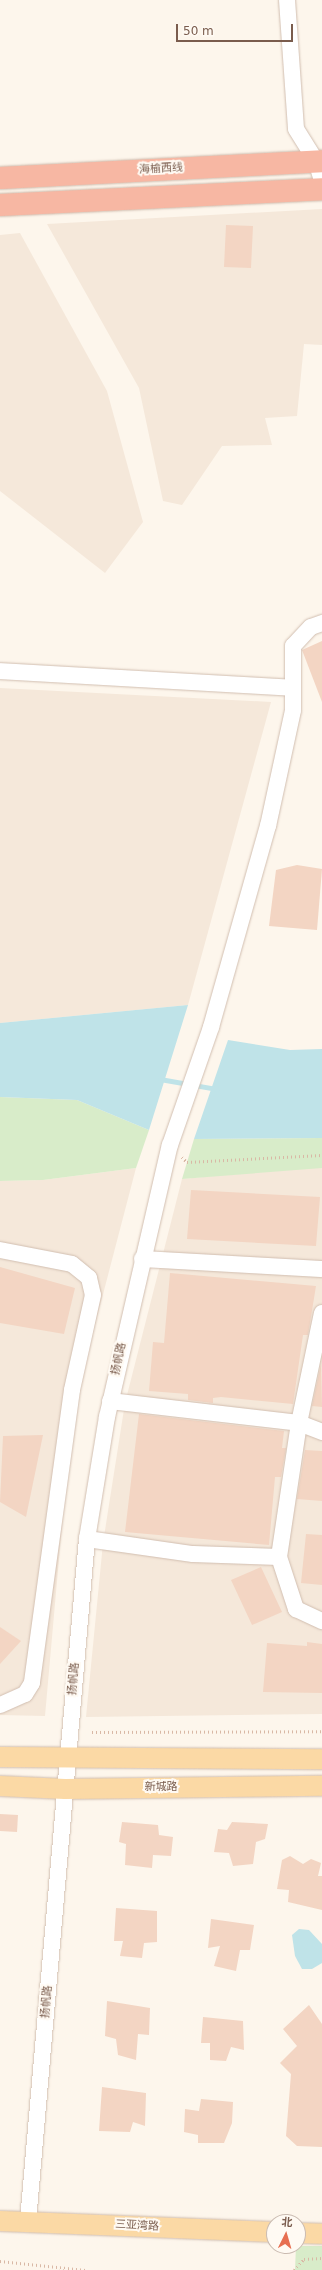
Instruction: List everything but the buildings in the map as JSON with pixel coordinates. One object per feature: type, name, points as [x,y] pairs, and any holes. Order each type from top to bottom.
[{"type":"highway","name":"海榆西线","points":[[0,178],[320,168]]},
{"type":"highway","points":[[0,205],[322,189]]},
{"type":"main road","points":[[0,1757],[322,1759]]},
{"type":"main road","name":"新城路","points":[[0,1786],[65,1789],[322,1786]]},
{"type":"main road","name":"三亚湾路","points":[[0,2221],[266,2232]]},
{"type":"main road","points":[[306,2233],[322,2234]]},
{"type":"street","points":[[287,0],[296,129],[320,168]]},
{"type":"street","name":"扬帆路","points":[[28,2221],[87,1539],[110,1401],[142,1259],[170,1145],[211,1027],[268,826],[293,710],[293,646],[311,628],[322,623]]},
{"type":"street","points":[[0,671],[293,688]]},
{"type":"street","points":[[0,1250],[72,1264],[89,1278],[93,1295],[72,1390],[32,1683],[25,1694],[0,1705]]},
{"type":"street","points":[[142,1259],[322,1269]]},
{"type":"street","points":[[322,1313],[299,1423],[279,1557],[296,1609],[322,1621]]},
{"type":"street","points":[[110,1401],[299,1423],[322,1432]]},
{"type":"street","points":[[87,1539],[192,1554],[279,1557]]},
{"type":"path","points":[[170,1145],[187,1162],[322,1155]]},
{"type":"path","points":[[92,1732],[322,1731]]},
{"type":"path","points":[[294,2270],[304,2259],[322,2258]]},
{"type":"path","points":[[0,2261],[86,2270]]},
{"type":"shaded area","points":[[322,209],[322,345],[304,344],[297,416],[265,418],[272,445],[222,446],[182,505],[163,501],[139,388],[47,224]]},
{"type":"shaded area","points":[[20,233],[107,391],[143,522],[105,573],[0,491],[0,235]]},
{"type":"shaded area","points":[[0,688],[271,702],[188,1005],[0,1023]]},
{"type":"shaded area","points":[[311,1167],[322,1168],[322,1714],[86,1717],[103,1543],[125,1403],[182,1179]]},
{"type":"shaded area","points":[[136,1168],[72,1413],[45,1716],[0,1715],[0,1181],[43,1180]]},
{"type":"green space","points":[[0,1097],[77,1100],[149,1130],[136,1168],[43,1180],[0,1181]]},
{"type":"green space","points":[[322,1138],[322,1168],[182,1179],[194,1139]]},
{"type":"green space","points":[[306,2246],[322,2246],[322,2270],[295,2270],[296,2254],[306,2254]]},
{"type":"water","points":[[188,1005],[149,1130],[77,1100],[0,1097],[0,1023]]},
{"type":"water","points":[[228,1040],[290,1050],[322,1049],[322,1138],[194,1139]]},
{"type":"water","points":[[299,1929],[309,1930],[322,1944],[322,1963],[312,1969],[302,1969],[295,1956],[292,1935]]},
{"type":"waterway","points":[[160,1079],[217,1089]]}]
